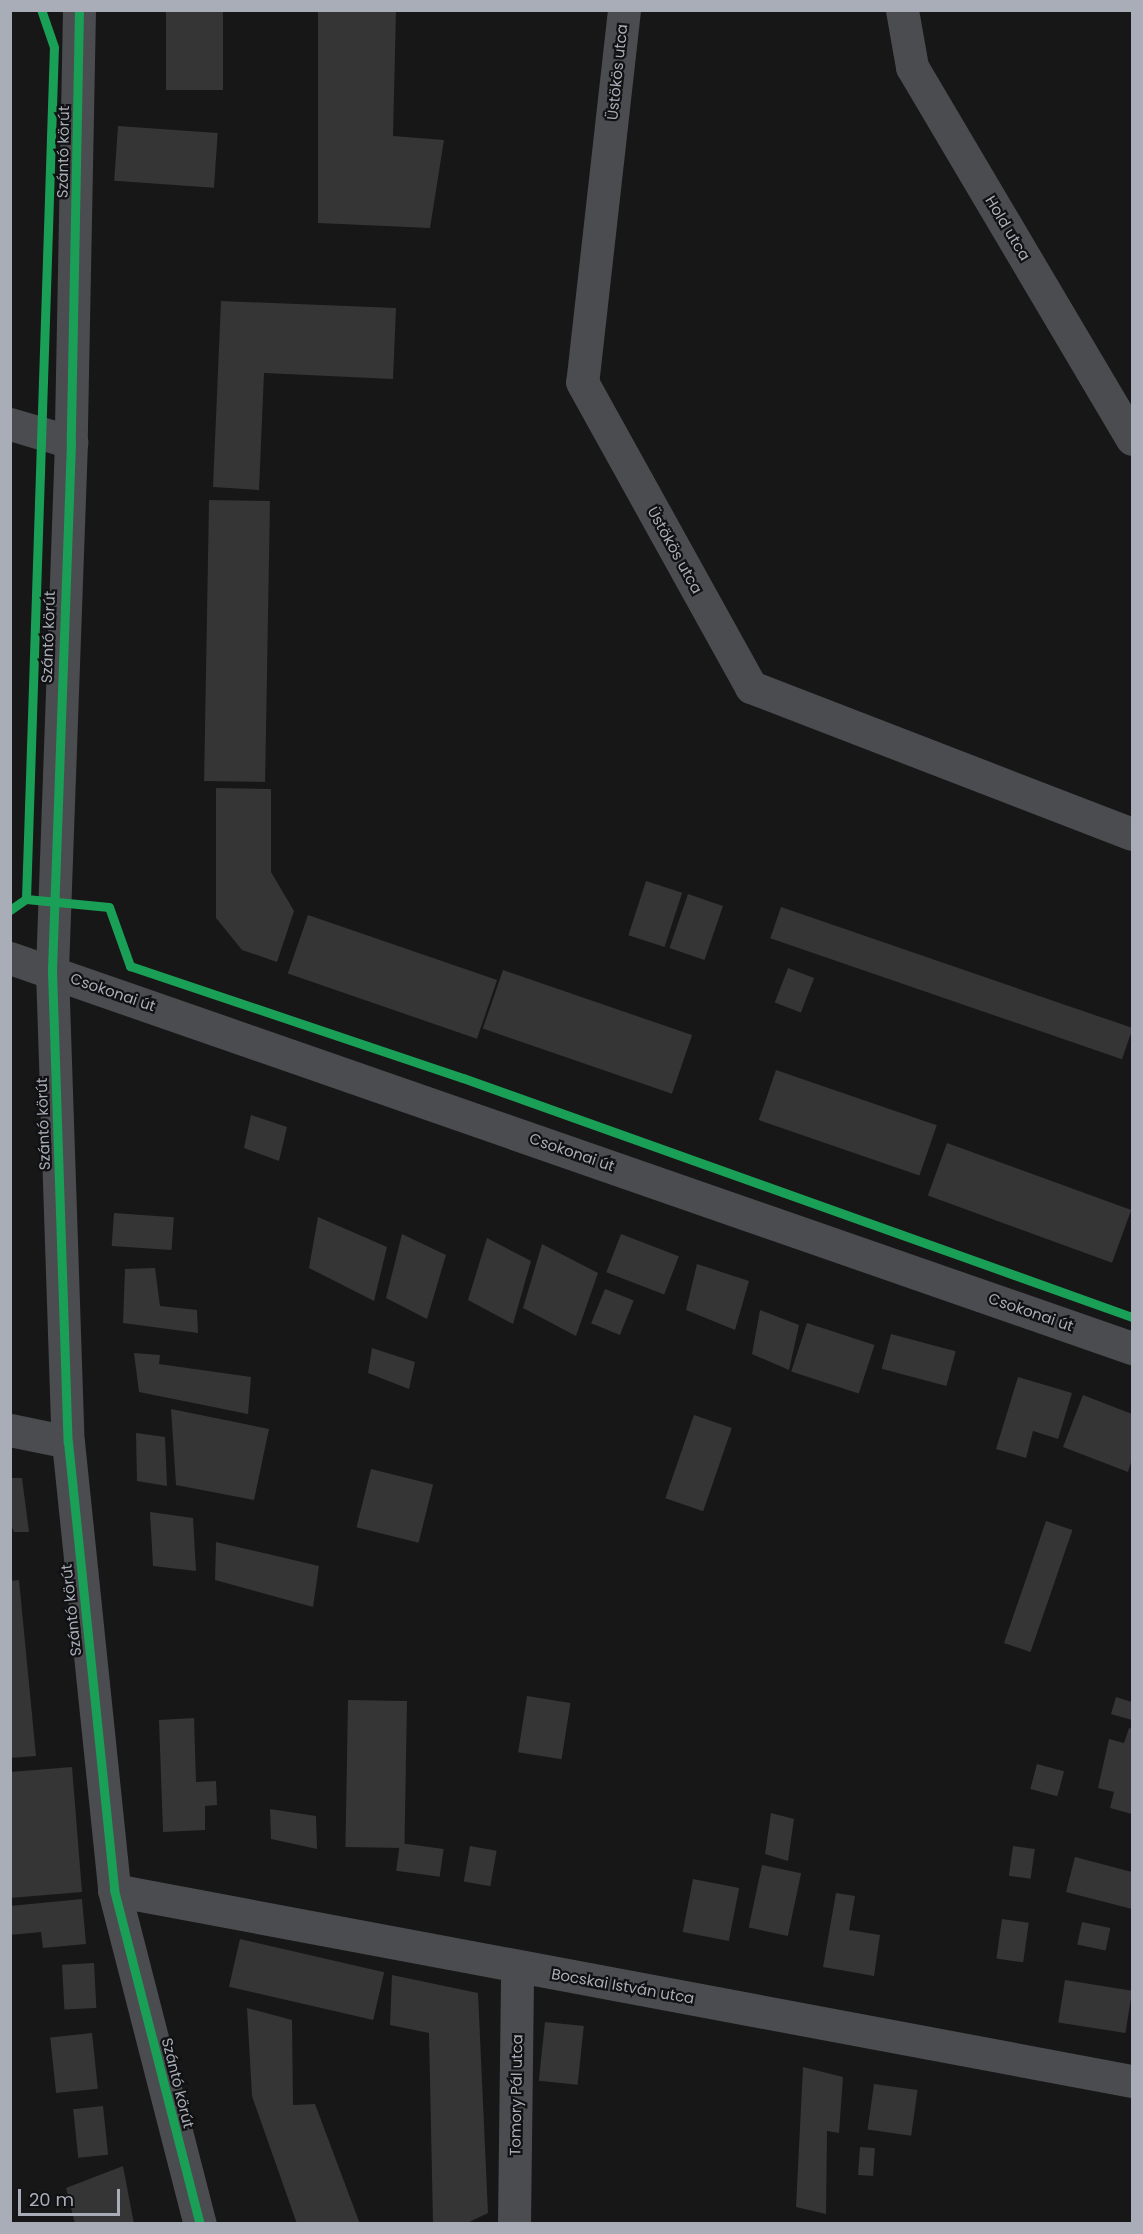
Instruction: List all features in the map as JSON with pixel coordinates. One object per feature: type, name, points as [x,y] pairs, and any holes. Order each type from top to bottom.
[{"type":"street","name":"Szántó körút","points":[[80,10],[71,442],[52,971],[68,1442],[114,1890],[200,2223]]},
{"type":"street","name":"Szántó körút","points":[[80,58],[93,10]]},
{"type":"street","name":"Üstökös utca","points":[[624,10],[582,382],[751,687],[1132,834]]},
{"type":"street","name":"Hold utca","points":[[902,10],[912,67],[1132,439]]},
{"type":"street","points":[[10,424],[71,442]]},
{"type":"street","name":"Csokonai út","points":[[10,958],[1132,1348]]},
{"type":"street","points":[[10,1430],[68,1442]]},
{"type":"street","name":"Bocskai István utca","points":[[114,1890],[1132,2080]]},
{"type":"street","name":"Tomory Pál utca","points":[[514,2223],[517,1966]]},
{"type":"building","points":[[166,10],[223,10],[223,90],[166,90]]},
{"type":"building","points":[[318,10],[396,10],[393,136],[444,140],[430,228],[318,223]]},
{"type":"building","points":[[118,126],[218,133],[214,188],[114,181]]},
{"type":"building","points":[[221,301],[396,308],[393,379],[264,373],[259,490],[213,487]]},
{"type":"building","points":[[209,500],[270,501],[265,782],[204,781]]},
{"type":"building","points":[[216,788],[271,789],[271,872],[294,911],[277,962],[242,950],[216,918]]},
{"type":"building","points":[[646,881],[682,893],[665,947],[628,935]]},
{"type":"building","points":[[688,894],[723,906],[704,960],[669,948]]},
{"type":"building","points":[[781,907],[1132,1028],[1122,1059],[770,938]]},
{"type":"building","points":[[308,915],[497,980],[477,1039],[288,974]]},
{"type":"building","points":[[788,968],[814,978],[801,1013],[775,1003]]},
{"type":"building","points":[[503,970],[692,1035],[672,1094],[483,1029]]},
{"type":"building","points":[[776,1070],[937,1125],[919,1175],[759,1120]]},
{"type":"building","points":[[251,1115],[287,1127],[279,1161],[244,1148]]},
{"type":"building","points":[[947,1143],[1131,1210],[1112,1263],[928,1196]]},
{"type":"building","points":[[114,1213],[174,1217],[172,1250],[112,1246]]},
{"type":"building","points":[[318,1217],[387,1247],[374,1301],[309,1268]]},
{"type":"building","points":[[402,1234],[446,1255],[427,1319],[386,1298]]},
{"type":"building","points":[[621,1234],[679,1256],[664,1294],[606,1272]]},
{"type":"building","points":[[487,1238],[531,1261],[513,1324],[468,1300]]},
{"type":"building","points":[[542,1244],[598,1273],[576,1336],[523,1308]]},
{"type":"building","points":[[697,1264],[749,1281],[735,1330],[686,1310]]},
{"type":"building","points":[[155,1268],[160,1306],[197,1310],[198,1333],[123,1323],[125,1269]]},
{"type":"building","points":[[605,1289],[634,1301],[620,1335],[591,1323]]},
{"type":"building","points":[[760,1310],[799,1325],[789,1370],[752,1354]]},
{"type":"building","points":[[807,1323],[875,1345],[859,1393],[791,1372]]},
{"type":"building","points":[[891,1334],[956,1351],[946,1386],[882,1369]]},
{"type":"building","points":[[372,1348],[415,1362],[409,1389],[368,1373]]},
{"type":"building","points":[[134,1353],[160,1355],[159,1364],[251,1377],[248,1414],[139,1392]]},
{"type":"building","points":[[1018,1377],[1072,1393],[1058,1439],[1033,1431],[1026,1458],[996,1449]]},
{"type":"building","points":[[1083,1395],[1132,1414],[1132,1459],[1128,1472],[1063,1447]]},
{"type":"building","points":[[171,1409],[269,1429],[254,1500],[176,1485]]},
{"type":"building","points":[[694,1415],[732,1428],[703,1511],[665,1498]]},
{"type":"building","points":[[136,1433],[165,1437],[167,1486],[137,1481]]},
{"type":"building","points":[[371,1469],[433,1484],[419,1543],[356,1527]]},
{"type":"building","points":[[12,1478],[22,1478],[29,1532],[14,1532],[10,1523]]},
{"type":"building","points":[[150,1512],[193,1518],[196,1571],[153,1566]]},
{"type":"building","points":[[1046,1521],[1072,1530],[1030,1652],[1004,1643]]},
{"type":"building","points":[[216,1542],[319,1566],[313,1607],[215,1580]]},
{"type":"building","points":[[19,1580],[36,1756],[10,1758],[10,1581]]},
{"type":"building","points":[[527,1696],[570,1703],[562,1759],[518,1752]]},
{"type":"building","points":[[1116,1697],[1132,1702],[1132,1720],[1111,1714]]},
{"type":"building","points":[[348,1700],[407,1701],[404,1848],[345,1847]]},
{"type":"building","points":[[194,1718],[196,1782],[216,1781],[217,1805],[205,1806],[205,1830],[163,1832],[159,1720]]},
{"type":"building","points":[[1129,1728],[1132,1729],[1132,1814],[1110,1808],[1114,1792],[1098,1788],[1109,1739],[1124,1743]]},
{"type":"building","points":[[1037,1764],[1064,1771],[1057,1796],[1030,1789]]},
{"type":"building","points":[[72,1767],[82,1892],[10,1898],[10,1772]]},
{"type":"building","points":[[270,1809],[316,1816],[317,1849],[271,1839]]},
{"type":"building","points":[[771,1813],[794,1819],[788,1861],[765,1854]]},
{"type":"building","points":[[400,1843],[444,1849],[440,1877],[396,1871]]},
{"type":"building","points":[[470,1846],[497,1851],[490,1886],[464,1881]]},
{"type":"building","points":[[1013,1846],[1035,1849],[1031,1879],[1009,1876]]},
{"type":"building","points":[[1075,1857],[1132,1872],[1132,1909],[1066,1892]]},
{"type":"building","points":[[762,1865],[801,1873],[788,1936],[749,1928]]},
{"type":"building","points":[[693,1879],[739,1888],[729,1941],[683,1932]]},
{"type":"building","points":[[836,1893],[855,1896],[849,1930],[880,1935],[874,1976],[823,1967]]},
{"type":"building","points":[[82,1899],[86,1944],[43,1948],[41,1932],[10,1935],[10,1906]]},
{"type":"building","points":[[1002,1919],[1029,1923],[1023,1962],[996,1959]]},
{"type":"building","points":[[1082,1922],[1110,1928],[1106,1951],[1077,1944]]},
{"type":"building","points":[[240,1939],[384,1972],[373,2020],[229,1987]]},
{"type":"building","points":[[94,1963],[96,2008],[64,2010],[62,1965]]},
{"type":"building","points":[[392,1975],[478,1993],[488,2213],[465,2224],[433,2224],[429,2033],[390,2025]]},
{"type":"building","points":[[1065,1980],[1132,1991],[1125,2033],[1058,2022]]},
{"type":"building","points":[[247,2008],[292,2020],[293,2105],[315,2104],[360,2224],[297,2224],[252,2096]]},
{"type":"building","points":[[545,2022],[584,2026],[578,2085],[539,2081]]},
{"type":"building","points":[[92,2033],[98,2089],[56,2093],[50,2037]]},
{"type":"building","points":[[803,2067],[843,2077],[839,2133],[827,2131],[826,2214],[796,2207]]},
{"type":"building","points":[[874,2084],[918,2090],[911,2136],[868,2130]]},
{"type":"building","points":[[103,2106],[108,2155],[78,2158],[73,2109]]},
{"type":"building","points":[[860,2147],[875,2148],[873,2176],[858,2175]]},
{"type":"building","points":[[123,2166],[134,2224],[75,2224],[66,2188]]},
{"type":"cycle path","points":[[26,899],[54,47],[41,10]]},
{"type":"cycle path","points":[[79,10],[71,442],[52,971],[68,1442],[114,1890],[200,2224]]},
{"type":"cycle path","points":[[10,910],[26,899],[109,907],[130,966],[463,1078],[1132,1317]]}]
